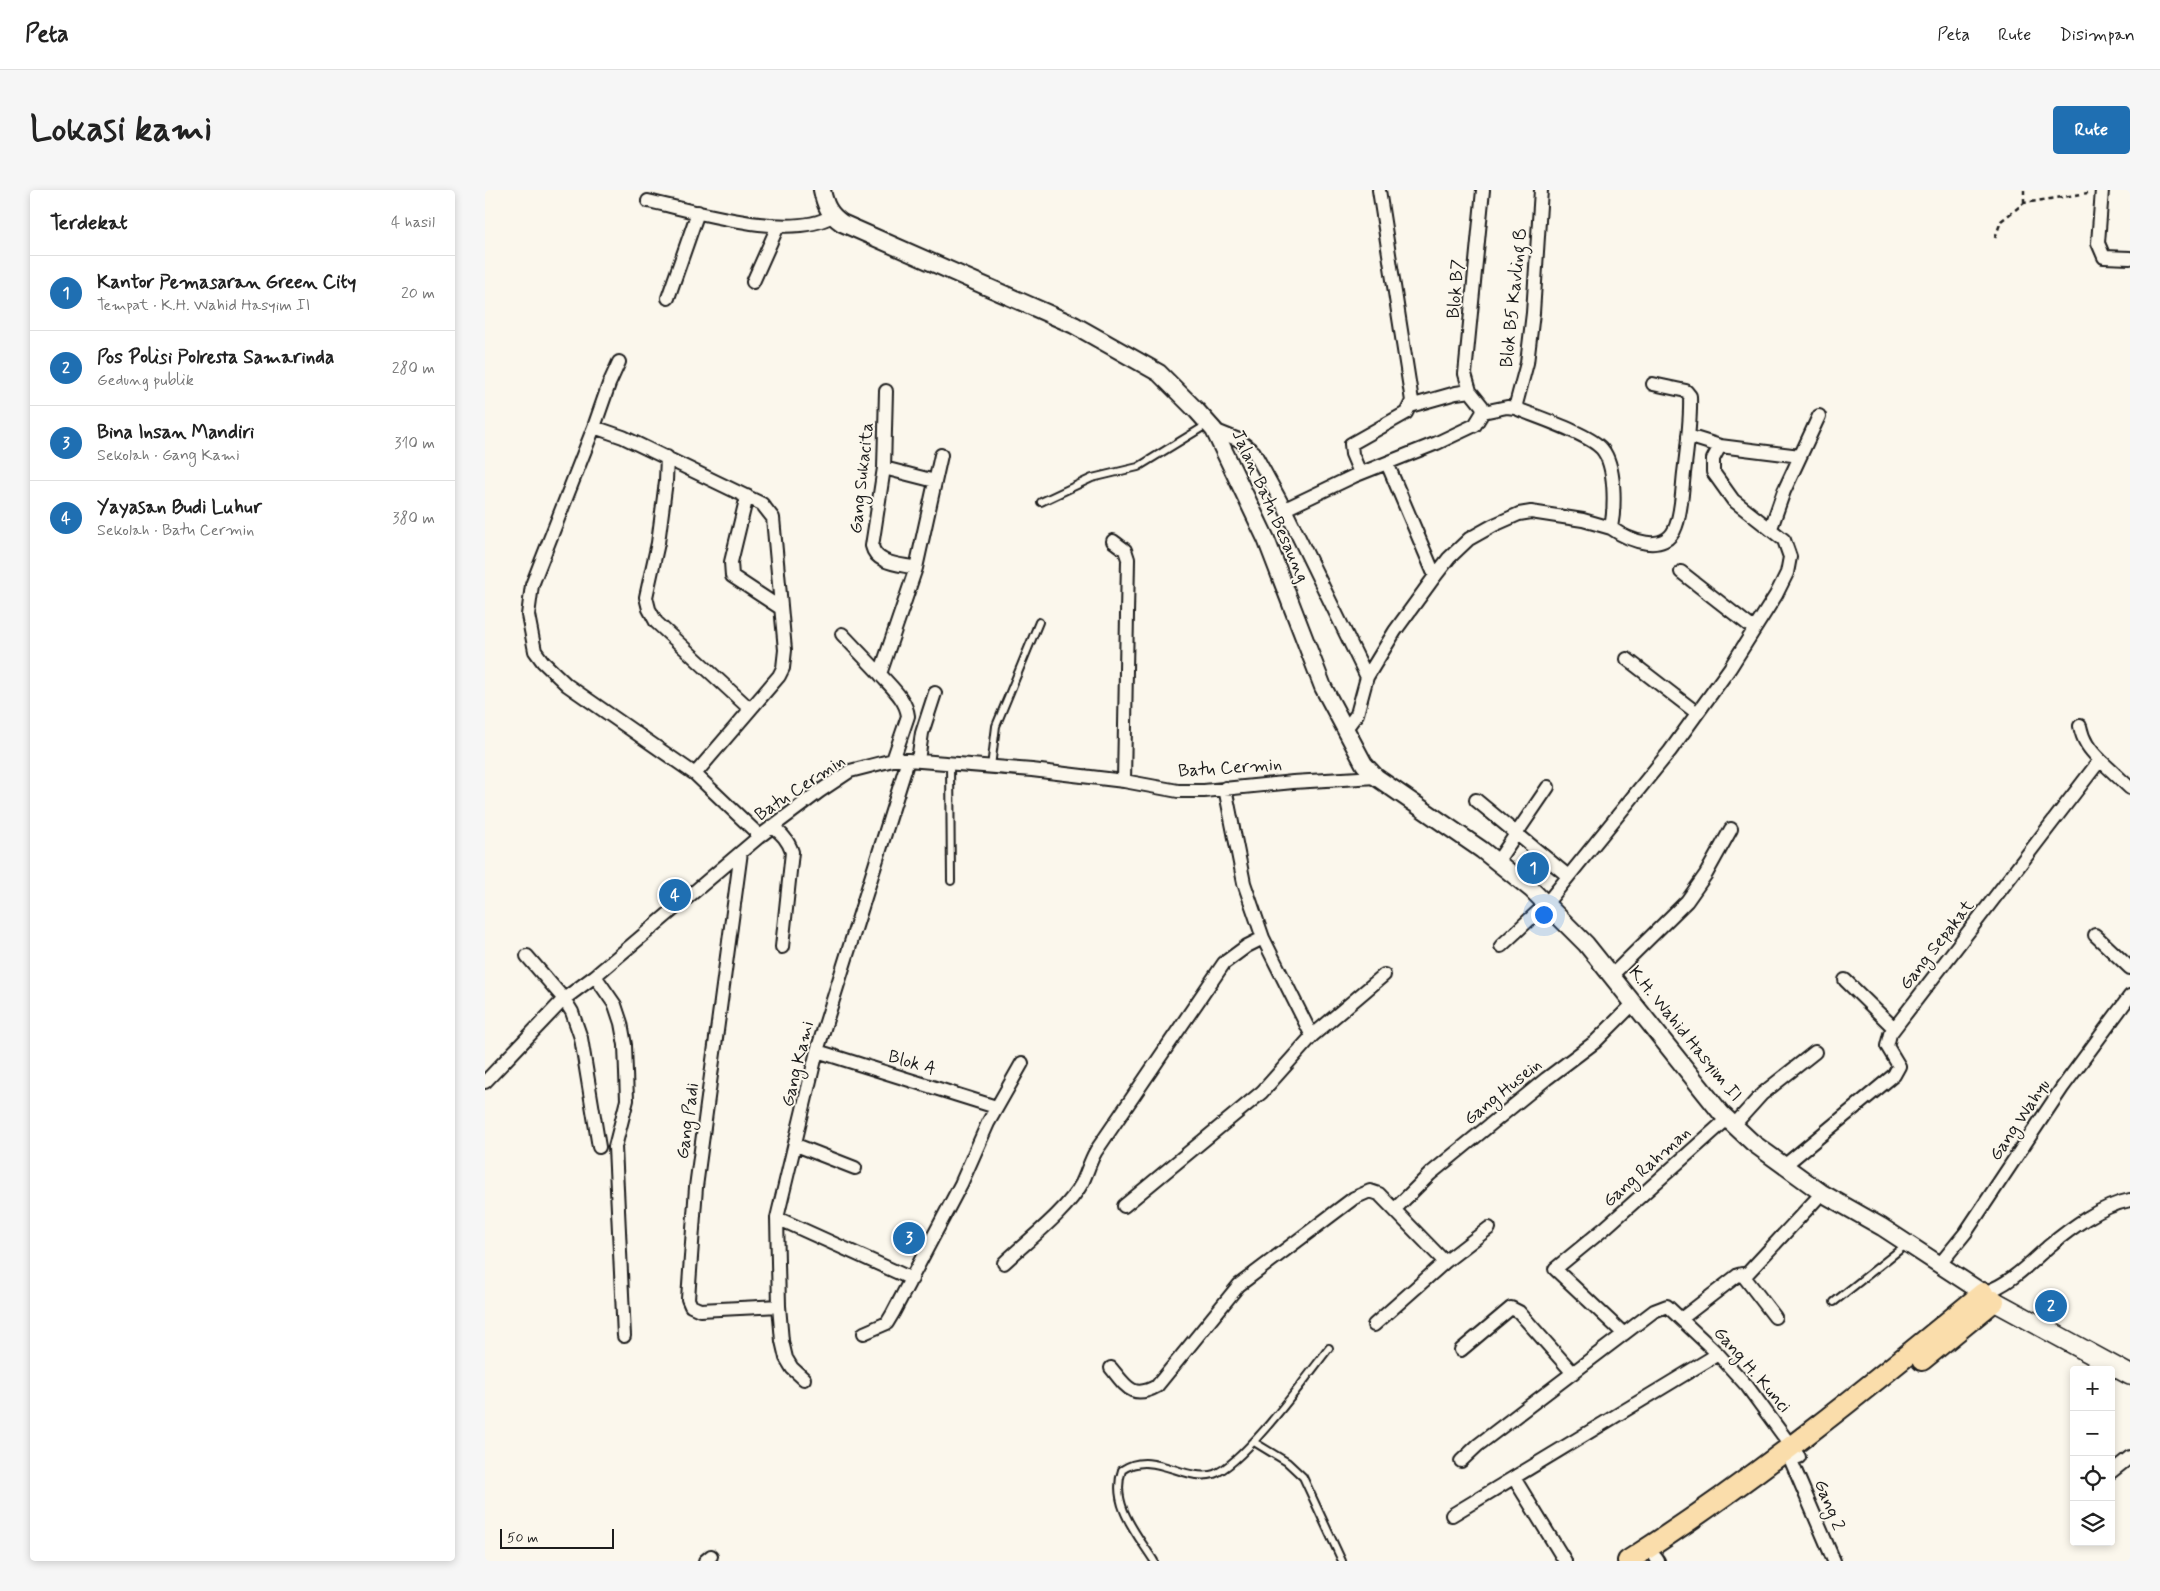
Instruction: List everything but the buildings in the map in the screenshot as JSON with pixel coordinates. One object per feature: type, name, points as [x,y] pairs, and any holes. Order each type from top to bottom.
[{"type":"main road","points":[[1655,1560],[1962,1329],[1991,1294],[2130,1375]]},
{"type":"main road","points":[[1628,1561],[1727,1495],[1795,1456]]},
{"type":"street","points":[[648,201],[767,226],[815,224],[832,216],[824,202],[821,190]]},
{"type":"street","points":[[1360,474],[1350,448],[1351,444],[1406,414],[1410,406],[1410,384],[1404,358],[1379,190]]},
{"type":"street","name":"Blok B7","points":[[1470,391],[1465,374],[1483,190]]},
{"type":"street","name":"Blok B5 Kavling B","points":[[1515,408],[1527,364],[1533,313],[1541,190]]},
{"type":"street","points":[[2102,191],[2098,242],[2104,257],[2130,258]]},
{"type":"street","points":[[668,298],[698,212]]},
{"type":"street","name":"Jalan Batu Besaung","points":[[832,216],[842,223],[1074,325],[1159,373],[1211,427],[1266,539],[1323,687],[1364,764],[1375,777]]},
{"type":"street","points":[[753,282],[778,226]]},
{"type":"street","points":[[619,362],[532,585],[528,615],[535,650],[543,662],[567,684],[695,774],[760,836]]},
{"type":"street","points":[[1345,730],[1357,714],[1367,677],[1395,631],[1449,558],[1469,539],[1519,514],[1531,512],[1550,514],[1611,528],[1622,536],[1642,542],[1660,542],[1668,538],[1676,528],[1679,515],[1690,406],[1688,393],[1653,384]]},
{"type":"street","name":"Gang Sukacita","points":[[886,391],[884,468],[872,546],[874,554],[878,559],[916,568]]},
{"type":"street","points":[[1410,406],[1470,391],[1480,401],[1483,412]]},
{"type":"street","points":[[1285,509],[1360,474],[1475,425],[1483,412],[1507,407],[1515,408],[1581,435],[1601,447],[1609,463],[1613,494],[1611,528]]},
{"type":"street","points":[[1771,528],[1777,509],[1819,416]]},
{"type":"street","points":[[594,427],[623,437],[747,496],[762,504],[773,518],[779,607],[785,650],[783,668],[779,676],[695,774]]},
{"type":"street","points":[[1211,427],[1239,440],[1254,452],[1285,509],[1367,677]]},
{"type":"street","points":[[1688,436],[1720,446],[1800,456]]},
{"type":"street","points":[[1501,946],[1546,904],[1670,751],[1730,668],[1776,595],[1790,565],[1789,548],[1784,540],[1733,500],[1713,472],[1713,459],[1720,446]]},
{"type":"street","points":[[880,674],[916,568],[941,455]]},
{"type":"street","points":[[667,457],[666,481],[658,543],[646,597],[649,609],[656,622],[750,709]]},
{"type":"street","points":[[1387,463],[1435,576]]},
{"type":"street","points":[[884,468],[935,482]]},
{"type":"street","points":[[747,496],[731,562],[733,576],[779,607]]},
{"type":"street","points":[[1113,541],[1125,550],[1128,559],[1124,782]]},
{"type":"street","points":[[1681,572],[1753,629]]},
{"type":"street","points":[[841,634],[902,699],[907,711],[908,716],[893,760]]},
{"type":"street","points":[[1627,659],[1697,713]]},
{"type":"street","name":"Gang Kami","points":[[805,1379],[792,1368],[785,1358],[779,1306],[777,1218],[817,1051],[935,693]]},
{"type":"street","points":[[2080,726],[2083,740],[2089,750],[2130,788]]},
{"type":"street","name":"Batu Cermin","points":[[485,1082],[564,999],[595,976],[772,826],[851,771],[893,760],[913,760],[1124,782],[1178,791],[1375,777]]},
{"type":"street","name":"Gang Sepakat","points":[[1784,1166],[1894,1075],[1899,1066],[1887,1042],[1894,1028],[2100,760]]},
{"type":"street","name":"K.H. Wahid Hasyim II","points":[[1375,777],[1497,862],[1546,904],[1586,944],[1731,1122],[1753,1143],[1822,1193],[1991,1294]]},
{"type":"street","points":[[1497,862],[1548,787]]},
{"type":"street","points":[[1225,788],[1244,883],[1263,938],[1312,1036]]},
{"type":"street","points":[[1476,800],[1568,876]]},
{"type":"street","points":[[772,826],[783,835],[789,843],[792,852],[782,946]]},
{"type":"street","points":[[1612,975],[1687,901],[1706,874],[1731,830]]},
{"type":"street","name":"Gang Padi","points":[[741,852],[696,1187],[688,1299],[691,1306],[700,1310],[779,1306]]},
{"type":"street","points":[[2095,935],[2130,968]]},
{"type":"street","points":[[1004,1263],[1067,1203],[1077,1189],[1096,1151],[1224,963],[1247,946],[1263,938]]},
{"type":"street","points":[[527,956],[564,999],[572,1012],[581,1038],[599,1147]]},
{"type":"street","points":[[1125,1206],[1262,1092],[1312,1036],[1384,975]]},
{"type":"street","points":[[595,976],[615,1005],[625,1045],[627,1100],[615,1147],[624,1336]]},
{"type":"street","points":[[1845,980],[1894,1028]]},
{"type":"street","name":"Gang Wahyu","points":[[1940,1264],[1966,1232],[2062,1088],[2130,996]]},
{"type":"street","name":"Gang Husein","points":[[1395,1210],[1430,1174],[1546,1078],[1595,1042],[1634,1003]]},
{"type":"street","name":"Blok A","points":[[817,1051],[997,1107]]},
{"type":"street","name":"Gang Rahman","points":[[1624,1334],[1555,1269],[1762,1094],[1815,1052]]},
{"type":"street","points":[[864,1333],[887,1323],[961,1184],[997,1107],[1022,1063]]},
{"type":"street","points":[[796,1145],[855,1168]]},
{"type":"street","points":[[1111,1368],[1131,1391],[1142,1393],[1157,1386],[1239,1285],[1354,1198],[1370,1191],[1379,1194],[1445,1262]]},
{"type":"street","points":[[1745,1276],[1822,1193]]},
{"type":"street","points":[[1991,1294],[2079,1224],[2111,1206],[2130,1200]]},
{"type":"street","points":[[777,1218],[912,1279]]},
{"type":"street","points":[[1373,1325],[1445,1262],[1489,1228]]},
{"type":"street","points":[[1461,1462],[1478,1445],[1661,1307],[1667,1306],[1677,1315],[1737,1275],[1745,1276],[1775,1317]]},
{"type":"street","points":[[1461,1350],[1511,1308],[1519,1312],[1573,1373]]},
{"type":"street","name":"Gang H. Kunci","points":[[1677,1315],[1718,1354],[1747,1386],[1795,1456]]},
{"type":"street","points":[[1452,1515],[1718,1354]]},
{"type":"street","name":"Gang 2","points":[[1795,1456],[1834,1561]]},
{"type":"street","points":[[2115,1469],[2130,1457]]},
{"type":"street","points":[[1514,1478],[1565,1561]]},
{"type":"lane","points":[[1041,502],[1092,478],[1138,467],[1211,427]]},
{"type":"lane","points":[[991,767],[995,726],[1039,622]]},
{"type":"lane","points":[[950,763],[951,881]]},
{"type":"lane","points":[[1834,1302],[1908,1244]]},
{"type":"lane","points":[[1155,1561],[1122,1508],[1118,1489],[1122,1470],[1130,1465],[1148,1463],[1200,1475],[1214,1474],[1226,1467],[1254,1442],[1329,1348]]},
{"type":"lane","points":[[1254,1442],[1287,1462],[1303,1477],[1342,1561]]},
{"type":"path","points":[[2023,204],[2024,190]]},
{"type":"path","points":[[1995,238],[2001,221],[2023,204],[2102,191]]},
{"type":"place","name":"Kantor Pemasaran Green City","points":[[1533,868]]},
{"type":"place","name":"Yayasan Budi Luhur","points":[[675,895]]},
{"type":"place","name":"Bina Insan Mandiri","points":[[909,1238]]},
{"type":"place","name":"Pos Polisi Polresta Samarinda","points":[[2051,1306]]}]
